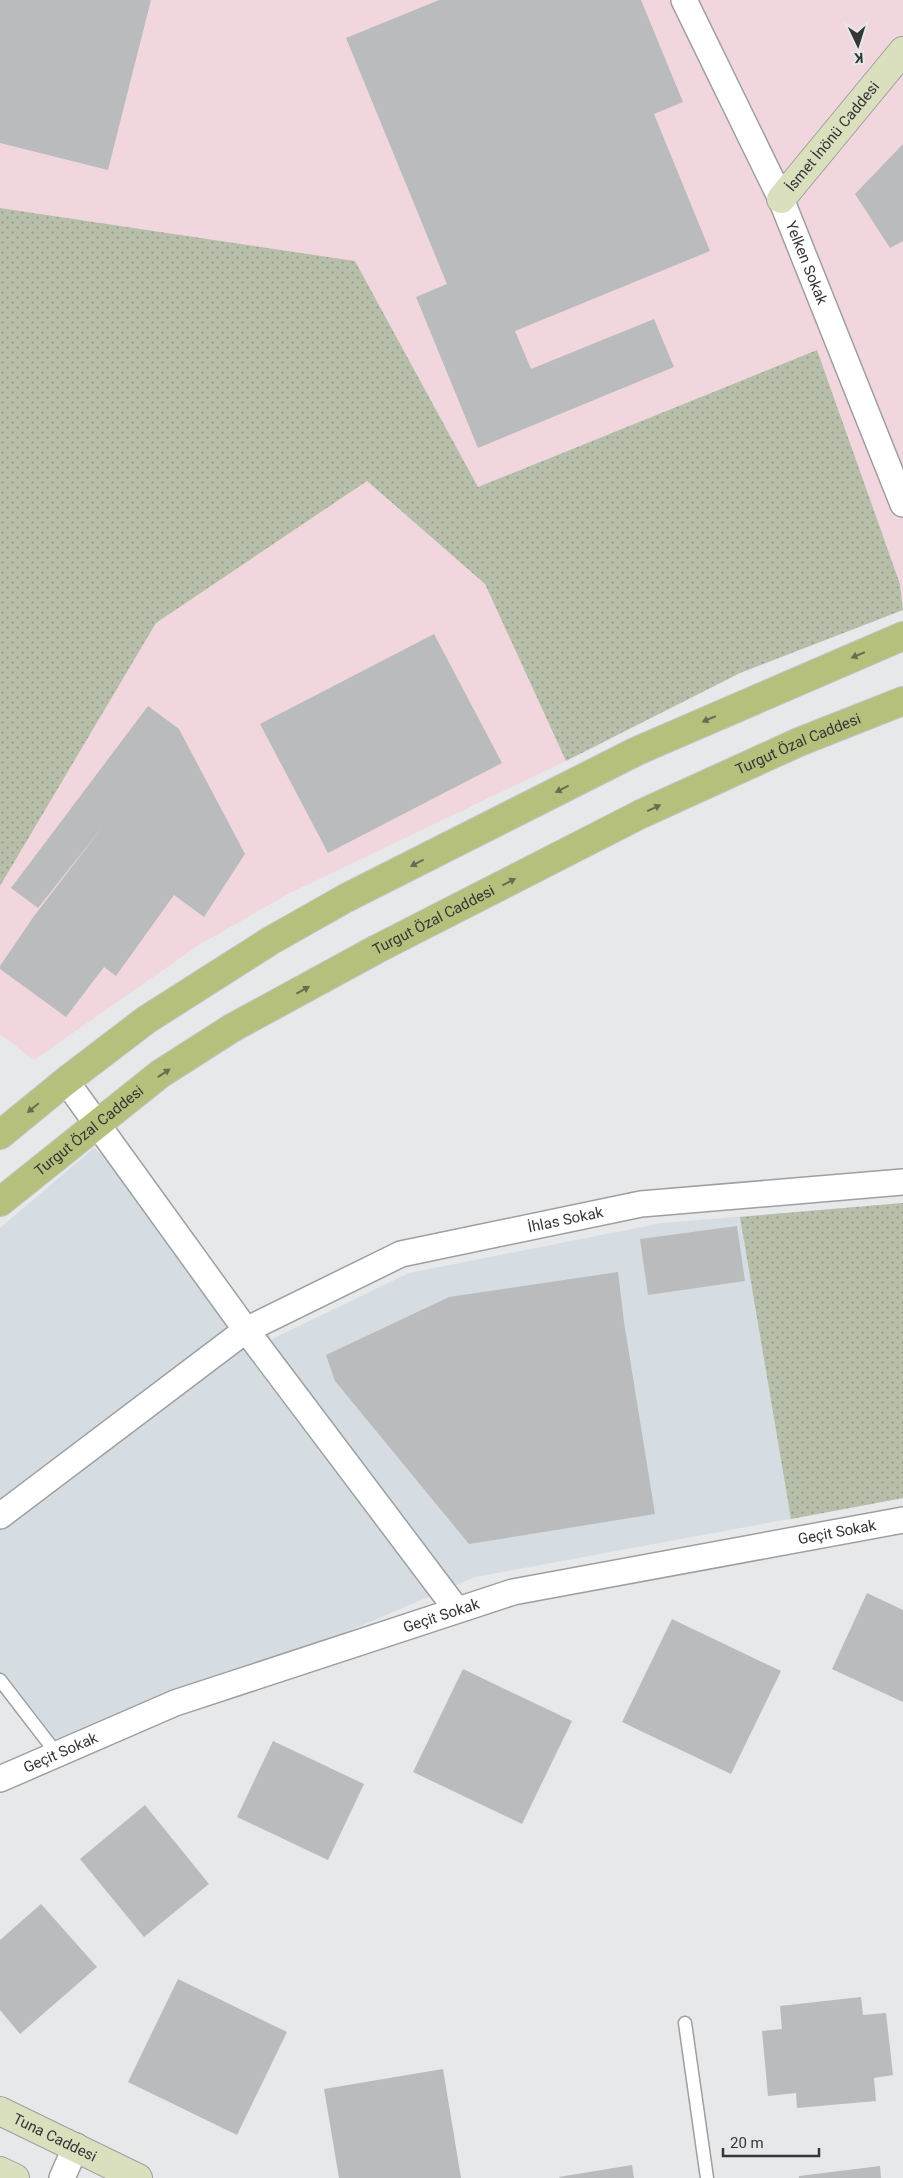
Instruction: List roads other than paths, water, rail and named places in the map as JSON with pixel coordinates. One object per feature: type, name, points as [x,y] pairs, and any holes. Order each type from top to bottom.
[{"type":"main road","points":[[0,1135],[66,1081],[146,1020],[270,941],[346,898],[637,750],[903,636]]},
{"type":"main road","name":"Turgut Özal Caddesi","points":[[0,1202],[160,1074],[224,1034],[378,949],[641,814],[799,742],[903,701]]},
{"type":"street","name":"Yelken Sokak","points":[[684,0],[781,199],[903,504]]},
{"type":"street","name":"İsmet İnönü Caddesi","points":[[781,199],[903,51]]},
{"type":"street","points":[[66,1081],[246,1330],[457,1610]]},
{"type":"street","name":"İhlas Sokak","points":[[0,1516],[246,1330],[401,1254],[641,1204],[903,1182]]},
{"type":"street","name":"Geçit Sokak","points":[[0,1779],[174,1703],[513,1592],[903,1520]]},
{"type":"street","name":"Tuna Caddesi","points":[[0,2111],[76,2146],[138,2178]]},
{"type":"street","points":[[62,2178],[76,2146]]},
{"type":"street","points":[[0,2171],[15,2178]]},
{"type":"lane","points":[[0,1680],[57,1754]]},
{"type":"lane","points":[[685,2023],[707,2178]]}]
